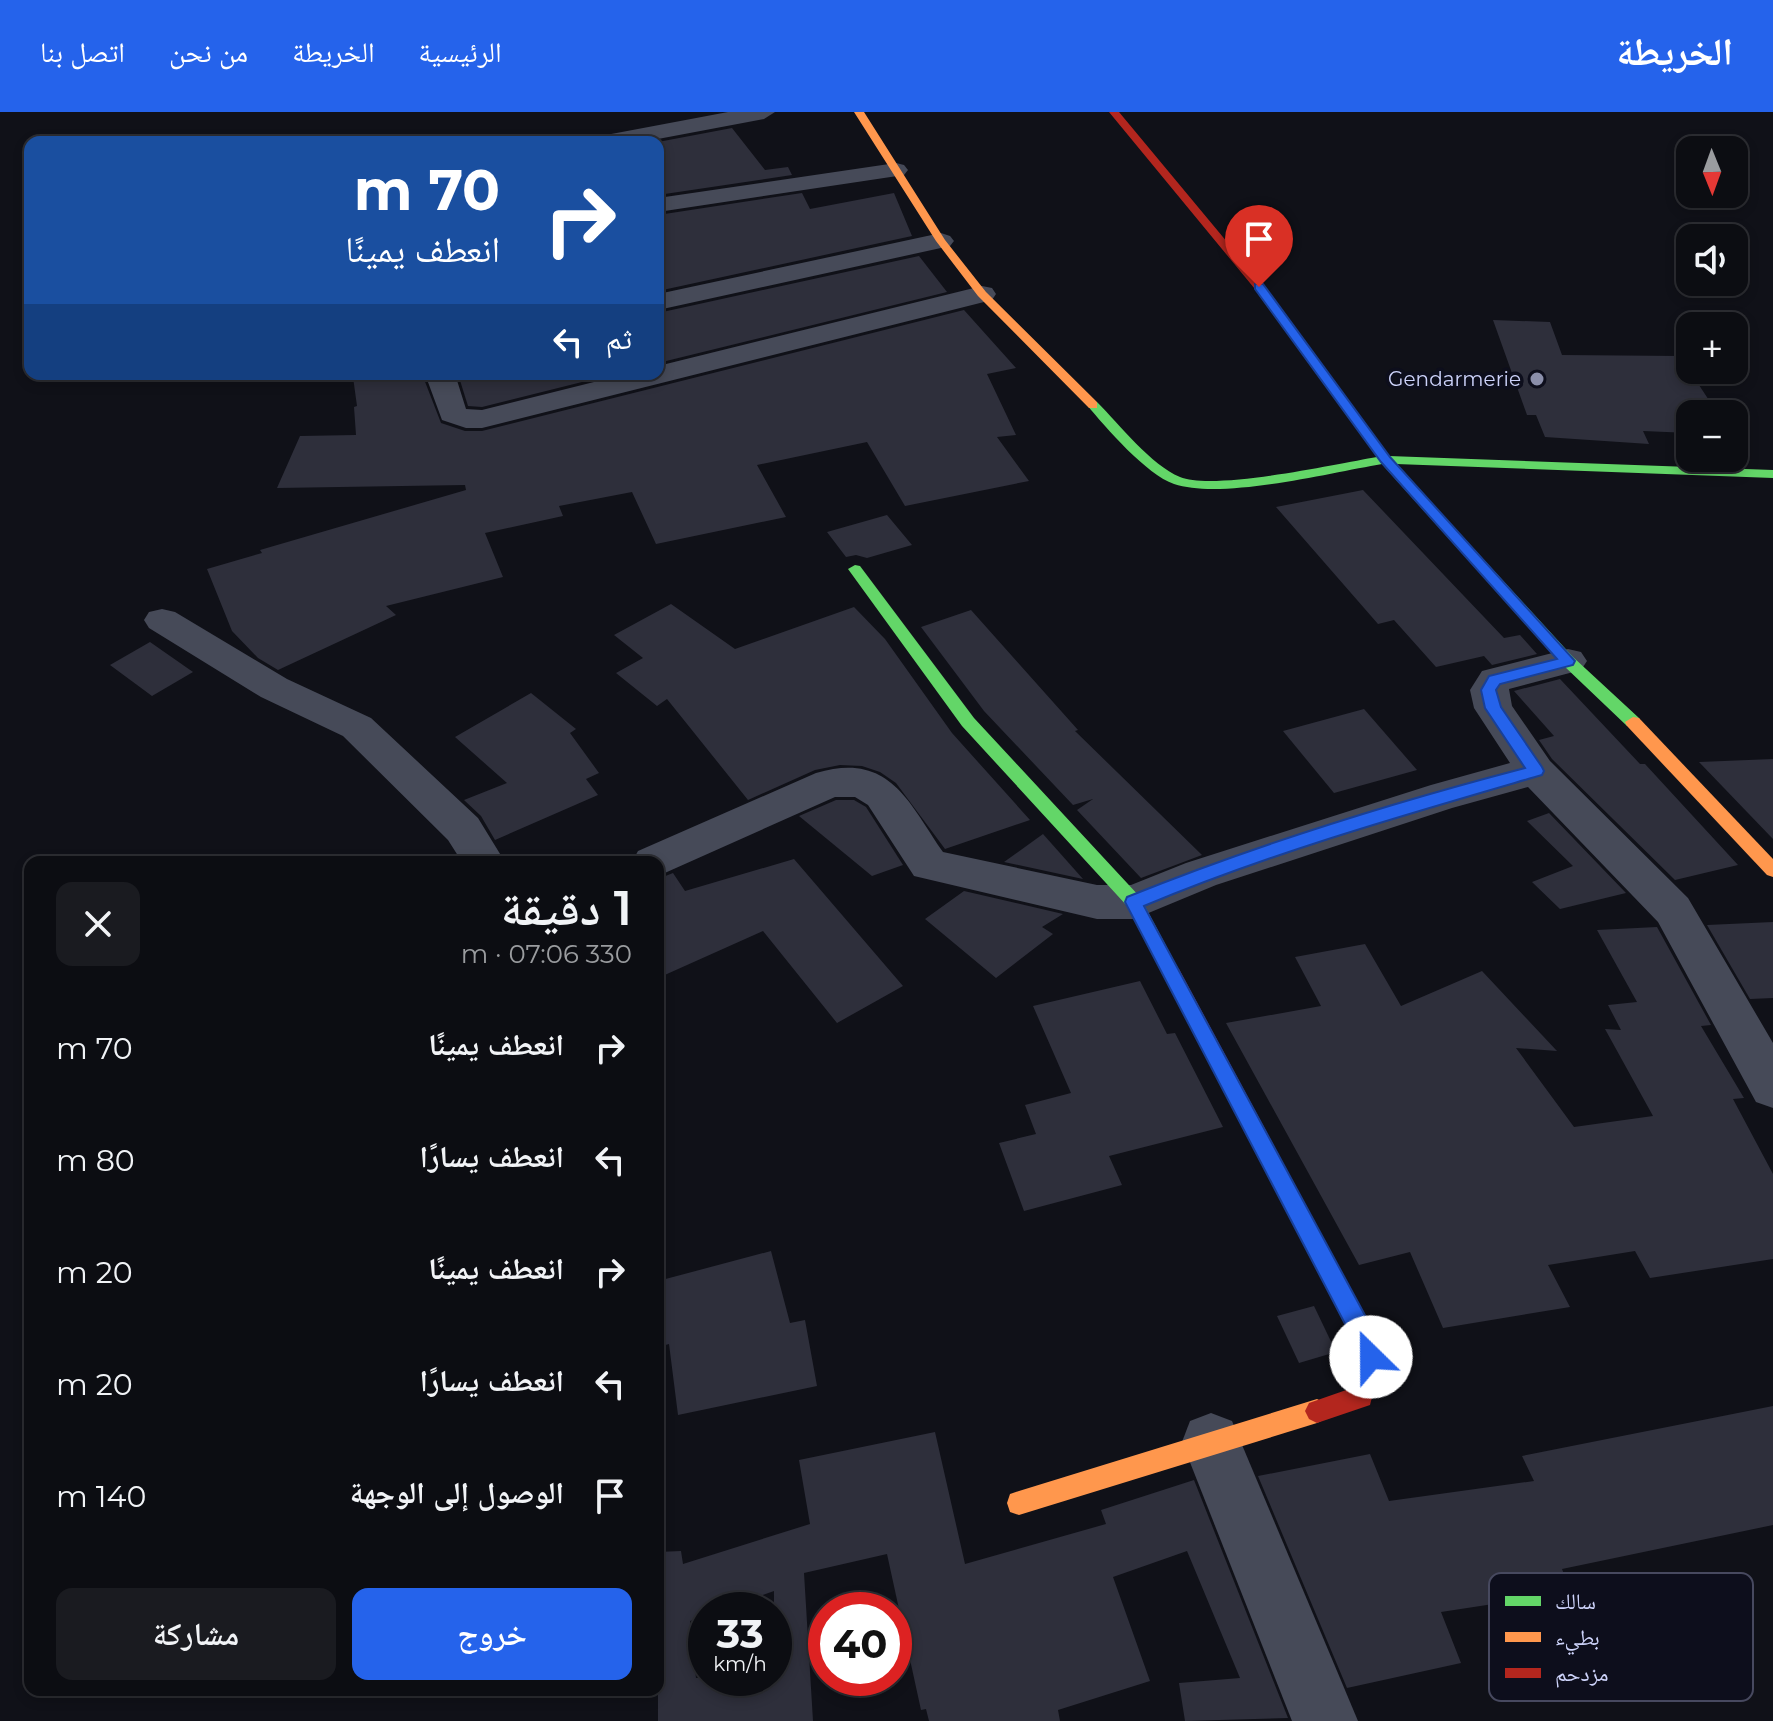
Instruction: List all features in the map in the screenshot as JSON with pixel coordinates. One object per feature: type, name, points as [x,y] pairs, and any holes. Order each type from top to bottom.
[{"type":"street","points":[[638,136],[764,112]]},
{"type":"street","points":[[859,112],[941,241],[982,294],[1149,461],[1175,480],[1202,486],[1241,483],[1385,460],[1773,474]]},
{"type":"street","points":[[1114,112],[1268,298],[1385,460],[1568,661],[1621,709],[1773,870]]},
{"type":"street","points":[[664,204],[896,170]]},
{"type":"street","points":[[664,301],[941,241]]},
{"type":"street","points":[[664,374],[982,294]]},
{"type":"street","points":[[442,380],[453,414],[466,419],[482,419],[638,380]]},
{"type":"street","points":[[855,569],[968,722],[1134,902],[1366,1340],[1371,1357],[1362,1397],[1019,1503]]},
{"type":"street","points":[[162,620],[274,688],[357,727],[463,829],[480,856]]},
{"type":"street","points":[[1568,661],[1495,680],[1489,690],[1493,708],[1536,771],[1673,910],[1773,1087]]},
{"type":"street","points":[[664,857],[830,783],[854,781],[882,795],[929,865],[1097,902],[1134,902],[1201,874],[1445,795],[1536,771]]},
{"type":"street","points":[[1211,1442],[1325,1721]]},
{"type":"building","points":[[732,128],[765,170],[788,167],[792,175],[664,194],[664,141]]},
{"type":"building","points":[[802,193],[810,209],[894,193],[912,236],[664,290],[664,214]]},
{"type":"building","points":[[919,256],[947,292],[664,362],[664,312]]},
{"type":"building","points":[[964,310],[1016,368],[987,374],[1016,435],[997,437],[1029,481],[905,506],[867,442],[757,465],[786,517],[656,544],[632,492],[559,506],[563,516],[485,533],[503,577],[386,606],[396,615],[278,670],[258,658],[232,631],[207,569],[262,553],[260,550],[466,490],[465,485],[277,488],[300,436],[356,435],[353,380],[424,380],[441,423],[465,431],[482,431]]},
{"type":"building","points":[[1493,320],[1550,322],[1562,355],[1676,356],[1676,384],[1698,384],[1709,400],[1676,400],[1676,432],[1643,431],[1649,444],[1545,437],[1536,415],[1527,415]]},
{"type":"building","points":[[460,380],[590,380],[482,407],[468,406]]},
{"type":"building","points":[[1363,490],[1504,638],[1520,635],[1537,654],[1492,665],[1484,656],[1436,667],[1394,620],[1378,624],[1276,507]]},
{"type":"building","points":[[887,515],[912,545],[867,558],[856,555],[846,557],[827,532]]},
{"type":"building","points":[[671,604],[735,649],[854,607],[885,639],[952,733],[1030,820],[945,849],[896,783],[880,772],[862,766],[840,765],[815,770],[748,800],[667,699],[657,706],[616,673],[643,658],[614,635]]},
{"type":"building","points":[[971,610],[1078,730],[1075,731],[1202,855],[1141,878],[1077,810],[1093,799],[1073,805],[984,711],[921,627]]},
{"type":"building","points":[[150,642],[193,672],[152,696],[110,665]]},
{"type":"building","points":[[1560,679],[1640,764],[1645,764],[1738,865],[1675,880],[1552,759],[1539,740],[1554,736],[1514,691]]},
{"type":"building","points":[[531,693],[576,729],[570,733],[599,773],[586,779],[598,795],[495,840],[481,816],[464,800],[507,783],[455,737]]},
{"type":"building","points":[[1364,709],[1417,770],[1334,793],[1283,731]]},
{"type":"building","points":[[1773,759],[1773,839],[1699,762]]},
{"type":"building","points":[[836,800],[854,800],[866,807],[903,865],[872,876],[799,816]]},
{"type":"building","points":[[1549,813],[1626,893],[1560,909],[1532,882],[1573,866],[1527,821]]},
{"type":"building","points":[[1043,834],[1083,879],[1004,862]]},
{"type":"building","points":[[794,859],[903,986],[837,1023],[763,931],[664,975],[664,877],[673,873],[685,891]]},
{"type":"building","points":[[964,891],[1063,914],[1042,927],[1053,934],[996,978],[925,919]]},
{"type":"building","points":[[1773,922],[1773,998],[1750,999],[1707,925]]},
{"type":"building","points":[[1657,927],[1711,1025],[1701,1026],[1744,1098],[1733,1099],[1773,1174],[1773,1259],[1650,1278],[1635,1251],[1548,1265],[1570,1307],[1443,1328],[1410,1252],[1359,1265],[1226,1023],[1321,1006],[1295,957],[1365,944],[1401,1006],[1482,971],[1557,1051],[1516,1048],[1574,1127],[1653,1116],[1605,1029],[1621,1030],[1608,1005],[1637,1002],[1597,930]]},
{"type":"building","points":[[1140,981],[1167,1034],[1175,1033],[1223,1127],[1109,1156],[1122,1185],[1024,1211],[999,1143],[1036,1134],[1025,1105],[1071,1093],[1033,1006]]},
{"type":"building","points":[[771,1251],[790,1323],[805,1320],[817,1386],[678,1415],[669,1344],[664,1345],[664,1279]]},
{"type":"building","points":[[1314,1306],[1336,1352],[1299,1363],[1277,1316]]},
{"type":"building","points":[[1773,1406],[1773,1525],[1562,1569],[1564,1573],[1489,1573],[1489,1605],[1441,1612],[1461,1663],[1347,1688],[1258,1476],[1370,1454],[1389,1501],[1534,1481],[1522,1456]]},
{"type":"building","points":[[935,1432],[965,1564],[1106,1524],[1101,1510],[1194,1480],[1288,1718],[1185,1721],[1179,1683],[1240,1678],[1187,1551],[1113,1577],[1150,1681],[1058,1710],[1060,1721],[929,1721],[926,1709],[921,1710],[912,1669],[912,1592],[895,1592],[887,1554],[804,1573],[808,1696],[811,1696],[813,1721],[658,1721],[658,1696],[664,1696],[664,1552],[681,1551],[683,1564],[810,1524],[799,1460]]},
{"type":"traffic: fast","points":[[1293,333],[1385,460],[1568,661],[1633,722]]},
{"type":"traffic: fast","points":[[1093,405],[1149,461],[1175,480],[1202,486],[1241,483],[1385,460],[1773,474]]},
{"type":"traffic: fast","points":[[855,569],[968,722],[1134,902],[1172,974]]},
{"type":"traffic: slow","points":[[859,112],[941,241],[982,294],[1093,405]]},
{"type":"traffic: slow","points":[[1633,722],[1773,870]]},
{"type":"traffic: slow","points":[[1019,1503],[1317,1411]]},
{"type":"traffic: jam","points":[[1114,112],[1268,298],[1293,333]]},
{"type":"traffic: jam","points":[[1172,974],[1366,1340],[1371,1357],[1362,1397],[1317,1411]]},
{"type":"place","name":"Gendarmerie","points":[[1537,379]]},
{"type":"route","points":[[1259,287],[1385,460],[1568,661],[1495,680],[1489,690],[1493,708],[1536,771],[1445,795],[1201,874],[1134,902],[1366,1340],[1371,1357]]}]
